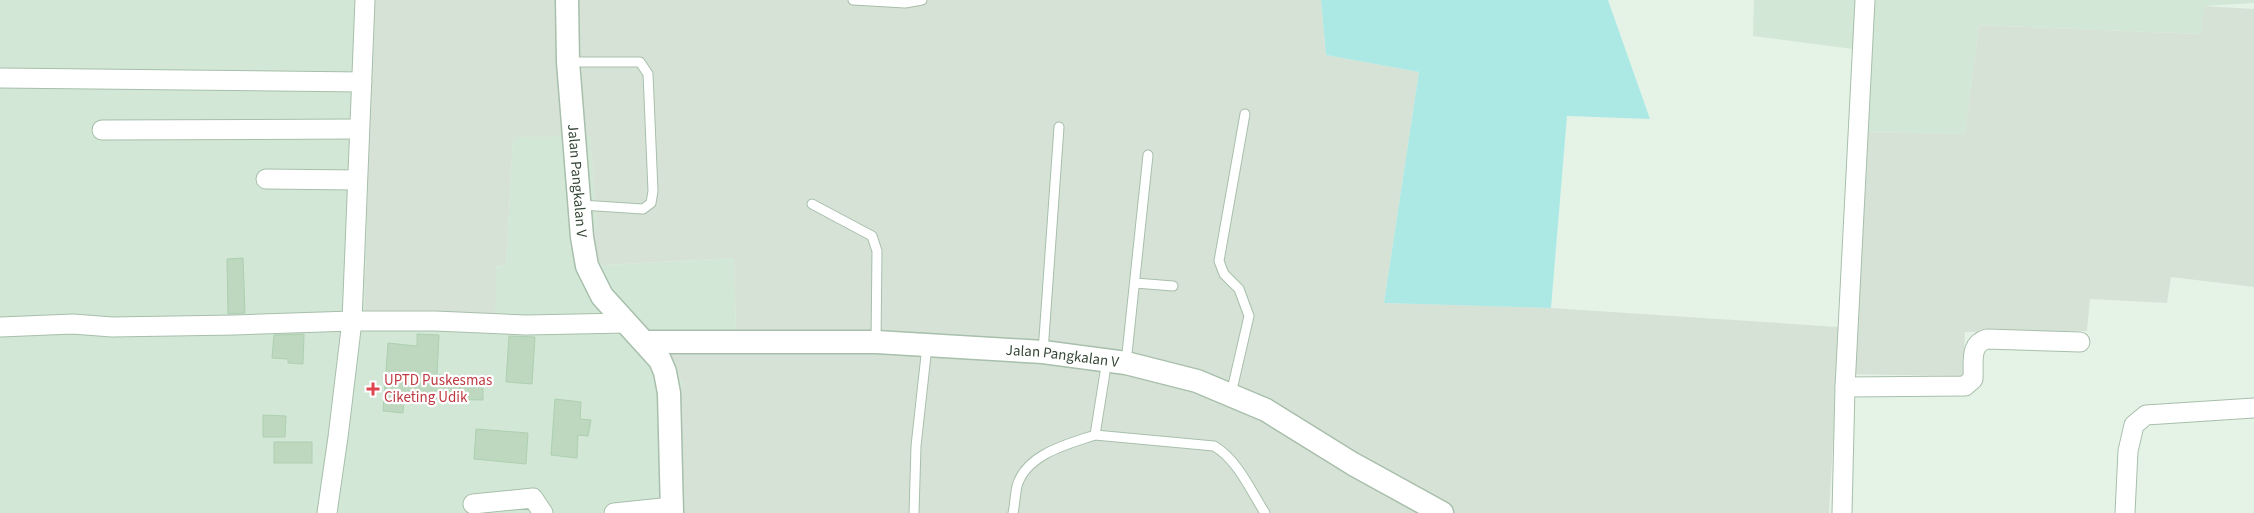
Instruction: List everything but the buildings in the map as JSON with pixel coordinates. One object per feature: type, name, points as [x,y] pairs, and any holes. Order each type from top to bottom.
[{"type":"street","points":[[327,513],[352,321],[365,0]]},
{"type":"street","name":"Jalan Pangkalan V","points":[[567,0],[568,62],[582,236],[587,266],[602,296],[660,360],[665,372],[669,393],[672,510]]},
{"type":"street","points":[[1842,513],[1845,387],[1865,0]]},
{"type":"street","points":[[0,78],[362,82]]},
{"type":"street","points":[[102,130],[359,129]]},
{"type":"street","points":[[266,179],[357,180]]},
{"type":"street","points":[[0,327],[73,324],[112,327],[235,325],[352,321],[435,321],[526,326],[627,323]]},
{"type":"street","points":[[1845,387],[1965,386],[1973,378],[1974,348],[1979,342],[1988,339],[2080,342]]},
{"type":"street","name":"Jalan Pangkalan V","points":[[645,342],[876,342],[1043,352],[1117,361],[1180,376],[1231,394],[1286,421],[1353,464],[1442,513]]},
{"type":"street","points":[[2125,513],[2128,451],[2134,425],[2146,415],[2254,408]]},
{"type":"street","points":[[473,504],[533,498],[543,513]]},
{"type":"street","points":[[614,513],[672,510]]},
{"type":"lane","points":[[853,0],[905,3],[922,0]]},
{"type":"lane","points":[[568,62],[640,62],[648,74],[653,191],[651,203],[644,209],[580,205]]},
{"type":"lane","points":[[1231,394],[1249,316],[1239,289],[1224,274],[1219,261],[1245,114]]},
{"type":"lane","points":[[1043,352],[1059,127]]},
{"type":"lane","points":[[1095,435],[1117,361],[1135,283],[1148,155]]},
{"type":"lane","points":[[812,204],[872,236],[877,251],[876,342]]},
{"type":"lane","points":[[1135,283],[1173,286]]},
{"type":"lane","points":[[914,513],[916,446],[927,346]]},
{"type":"lane","points":[[1013,513],[1017,485],[1034,462],[1047,453],[1095,435],[1214,446],[1223,451],[1233,464],[1265,513]]},
{"type":"shaded area","points":[[0,0],[373,0],[364,314],[506,264],[513,137],[590,135],[597,222],[588,266],[734,258],[736,332],[655,330],[683,383],[671,417],[680,513],[0,513]]},
{"type":"shaded area","points":[[373,0],[1321,0],[1326,55],[1419,72],[1384,303],[1551,308],[1839,327],[1855,132],[1965,134],[1979,25],[2201,34],[2204,6],[2254,9],[2254,287],[2171,277],[2167,303],[2090,299],[2087,331],[1965,332],[1963,376],[1837,374],[1829,513],[680,513],[671,417],[683,383],[655,330],[736,331],[734,258],[587,266],[597,222],[590,136],[513,137],[506,264],[496,267],[495,317],[364,314]]},
{"type":"shaded area","points":[[1321,0],[1608,0],[1650,119],[1567,116],[1551,308],[1384,303],[1419,72],[1326,55]]},
{"type":"shaded area","points":[[1754,0],[2254,0],[2254,3],[2204,6],[2202,34],[1979,25],[1965,134],[1855,132],[1853,49],[1753,36]]},
{"type":"place","name":"UPTD Puskesmas Ciketing Udik","points":[[373,389]]}]
